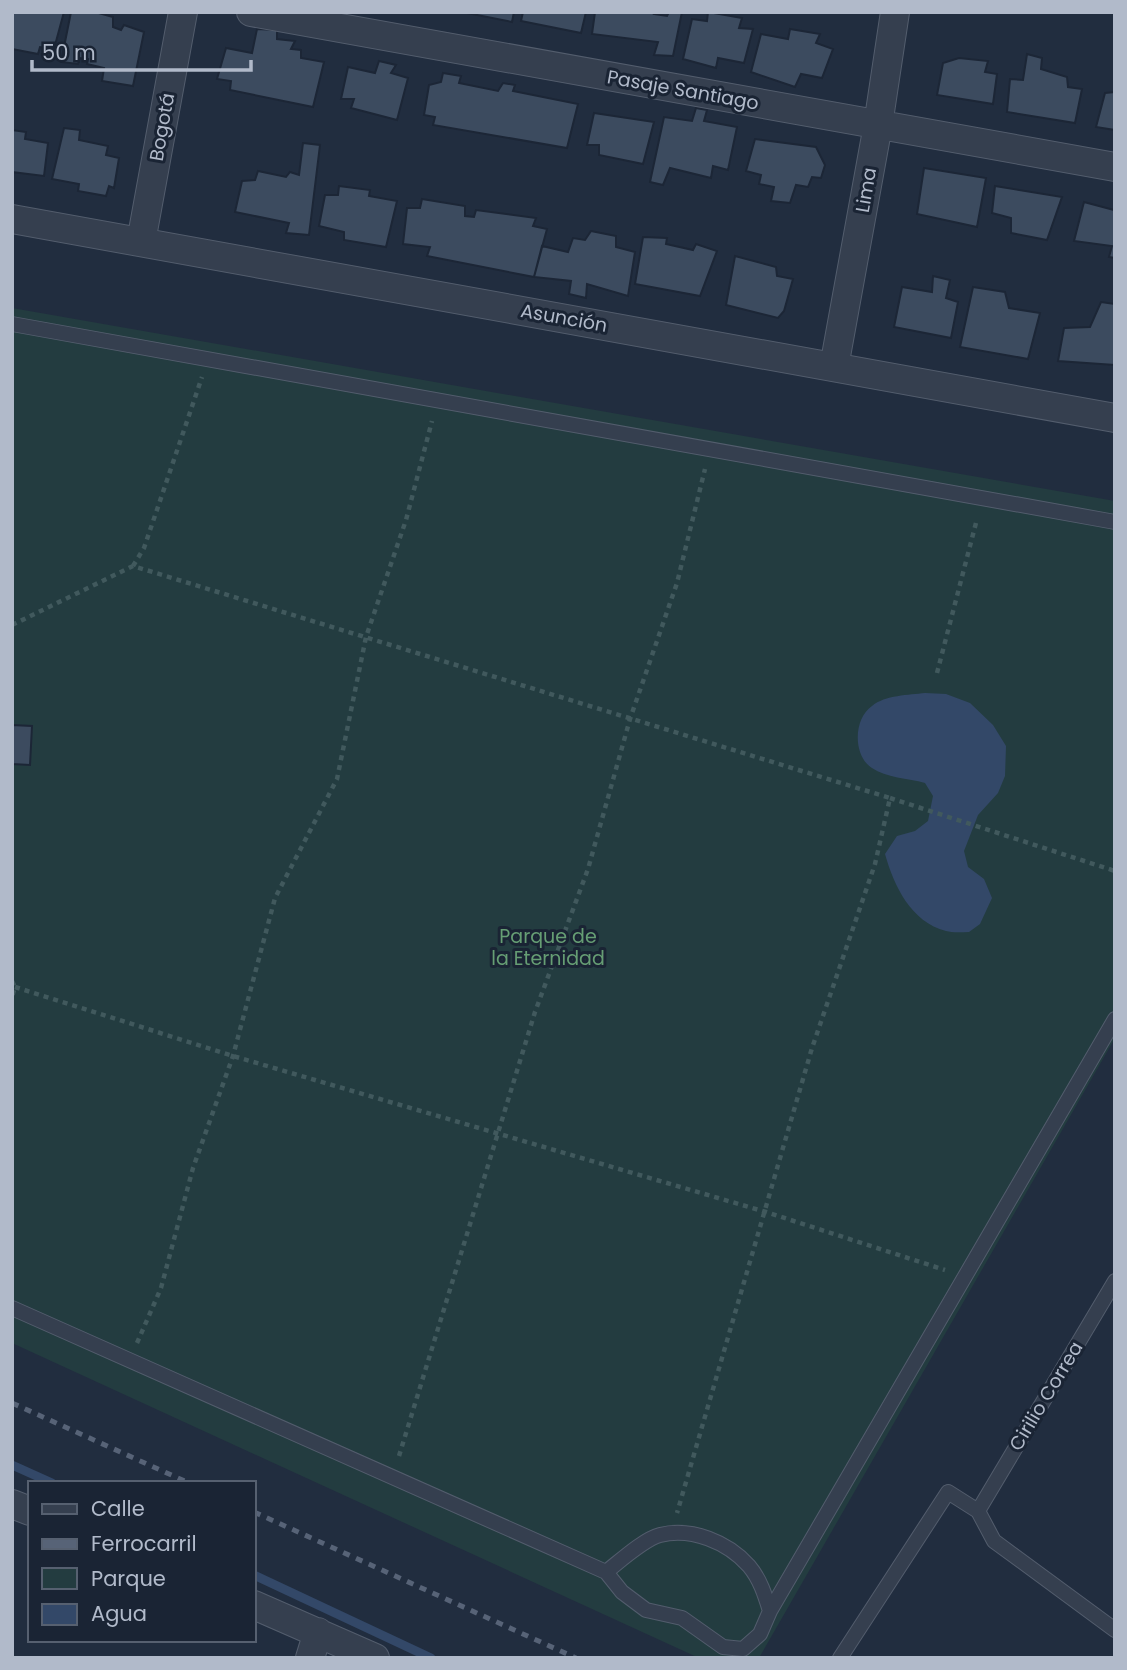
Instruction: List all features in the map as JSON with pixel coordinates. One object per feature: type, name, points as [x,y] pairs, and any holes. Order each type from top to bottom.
[{"type":"street","name":"Bogotá","points":[[141,242],[183,12]]},
{"type":"street","name":"Pasaje Santiago","points":[[251,12],[1115,167]]},
{"type":"street","name":"Lima","points":[[835,366],[878,125],[895,12]]},
{"type":"street","name":"Asunción","points":[[12,219],[1115,418]]},
{"type":"street","points":[[12,1503],[28,1510]]},
{"type":"street","points":[[256,1606],[314,1645],[375,1658]]},
{"type":"lane","points":[[12,324],[1115,522]]},
{"type":"lane","points":[[12,1308],[606,1572],[622,1592],[646,1610],[682,1618],[723,1647],[743,1649],[760,1634],[770,1611],[1115,1019]]},
{"type":"lane","name":"Cirilio Correa","points":[[978,1511],[1115,1281]]},
{"type":"lane","points":[[840,1658],[947,1492],[978,1511],[994,1541],[1115,1630]]},
{"type":"lane","points":[[606,1572],[659,1535],[689,1532],[723,1545],[748,1566],[762,1587],[770,1611]]},
{"type":"path","points":[[12,625],[132,566],[144,548],[209,359]]},
{"type":"path","points":[[130,1360],[161,1288],[193,1168],[233,1056],[275,898],[337,779],[366,637],[407,520],[438,400]]},
{"type":"path","points":[[392,1477],[535,1012],[588,869],[630,719],[677,583],[709,449]]},
{"type":"path","points":[[937,673],[983,498]]},
{"type":"path","points":[[132,566],[890,798],[1115,871]]},
{"type":"path","points":[[671,1534],[812,1048],[875,864],[890,798]]},
{"type":"path","points":[[12,981],[15,987],[12,998]]},
{"type":"path","points":[[15,987],[233,1056],[766,1212],[965,1277]]},
{"type":"green space","name":"Parque de la Eternidad","points":[[12,308],[1115,501],[1115,1038],[759,1658],[699,1658],[12,1343]]},
{"type":"water","points":[[925,693],[946,694],[970,703],[993,725],[1006,746],[1005,776],[998,793],[978,815],[964,851],[968,867],[984,879],[992,898],[980,924],[969,932],[949,932],[923,920],[899,890],[885,854],[897,836],[915,831],[928,821],[933,796],[925,783],[890,776],[872,768],[861,755],[859,747],[861,719],[872,706],[890,698]]},
{"type":"building","points":[[12,12],[64,12],[54,49],[40,47],[38,54],[12,49]]},
{"type":"building","points":[[71,12],[95,12],[113,17],[113,27],[121,30],[124,25],[144,32],[133,86],[102,81],[104,68],[87,64],[88,59],[80,58],[78,64],[61,62]]},
{"type":"building","points":[[462,12],[514,12],[512,22]]},
{"type":"building","points":[[523,12],[586,12],[581,33],[521,21]]},
{"type":"building","points":[[595,12],[655,12],[654,14],[667,16],[669,12],[682,12],[673,56],[654,55],[658,42],[592,34]]},
{"type":"building","points":[[708,12],[742,18],[739,28],[753,29],[744,63],[718,58],[716,68],[683,59],[692,19],[707,21]]},
{"type":"building","points":[[257,29],[277,30],[277,39],[295,41],[291,49],[301,50],[301,58],[324,62],[313,107],[230,90],[231,81],[217,79],[226,48],[252,53]]},
{"type":"building","points":[[790,29],[820,34],[816,43],[833,49],[822,78],[801,74],[795,87],[751,72],[761,34],[788,39]]},
{"type":"building","points":[[1027,54],[1042,58],[1041,69],[1067,77],[1068,87],[1082,89],[1075,123],[1007,112],[1010,79],[1023,80]]},
{"type":"building","points":[[959,58],[988,61],[985,72],[997,74],[993,104],[937,95],[943,63]]},
{"type":"building","points":[[379,61],[396,65],[391,73],[408,78],[397,120],[351,108],[354,99],[341,99],[348,67],[375,73]]},
{"type":"building","points":[[443,73],[461,76],[459,83],[498,91],[503,83],[515,85],[513,91],[578,104],[567,148],[433,125],[435,117],[424,115],[429,85],[441,82]]},
{"type":"building","points":[[1115,92],[1115,130],[1096,127],[1105,93]]},
{"type":"building","points":[[696,108],[707,110],[704,121],[737,127],[728,170],[713,166],[711,178],[670,168],[663,185],[650,182],[664,117],[692,121]]},
{"type":"building","points":[[594,113],[654,122],[643,164],[599,155],[599,145],[587,145]]},
{"type":"building","points":[[64,128],[80,130],[79,140],[108,146],[106,155],[119,158],[114,188],[109,186],[106,196],[78,191],[79,184],[52,179]]},
{"type":"building","points":[[12,130],[26,132],[25,139],[48,143],[44,176],[12,172]]},
{"type":"building","points":[[755,139],[816,147],[825,165],[821,178],[812,177],[808,187],[796,185],[790,203],[771,201],[774,187],[759,184],[761,175],[746,171]]},
{"type":"building","points":[[303,143],[320,145],[309,235],[286,233],[289,223],[235,212],[242,181],[255,180],[258,171],[286,177],[290,172],[299,175]]},
{"type":"building","points":[[924,168],[986,178],[977,227],[917,214]]},
{"type":"building","points":[[339,186],[370,190],[369,196],[397,201],[386,247],[344,240],[344,232],[319,226],[325,195],[338,195]]},
{"type":"building","points":[[995,186],[1062,197],[1047,240],[1011,233],[1011,218],[992,213]]},
{"type":"building","points":[[422,199],[465,206],[465,216],[474,217],[476,210],[536,218],[533,226],[547,229],[534,277],[427,256],[430,247],[403,244],[407,208],[420,208]]},
{"type":"building","points":[[1084,202],[1114,210],[1115,207],[1115,258],[1109,257],[1112,246],[1074,241]]},
{"type":"building","points":[[591,231],[616,236],[616,247],[635,252],[628,296],[587,284],[586,298],[569,294],[571,281],[534,277],[542,246],[568,252],[573,238],[585,240]]},
{"type":"building","points":[[643,237],[667,238],[666,244],[693,250],[696,244],[717,251],[700,296],[635,284]]},
{"type":"building","points":[[735,256],[776,267],[777,276],[793,279],[784,311],[778,318],[726,305]]},
{"type":"building","points":[[933,276],[950,280],[946,298],[958,302],[951,338],[894,327],[902,287],[932,292]]},
{"type":"building","points":[[973,287],[1005,292],[1009,308],[1040,313],[1028,359],[960,347]]},
{"type":"building","points":[[1101,302],[1115,304],[1115,365],[1058,361],[1064,328],[1090,327]]},
{"type":"building","points":[[12,725],[32,726],[30,765],[12,764]]},
{"type":"waterway","points":[[12,1465],[48,1481]]},
{"type":"waterway","points":[[256,1576],[431,1658]]},
{"type":"railway","points":[[12,1403],[185,1481]]},
{"type":"railway","points":[[256,1513],[576,1658]]}]
